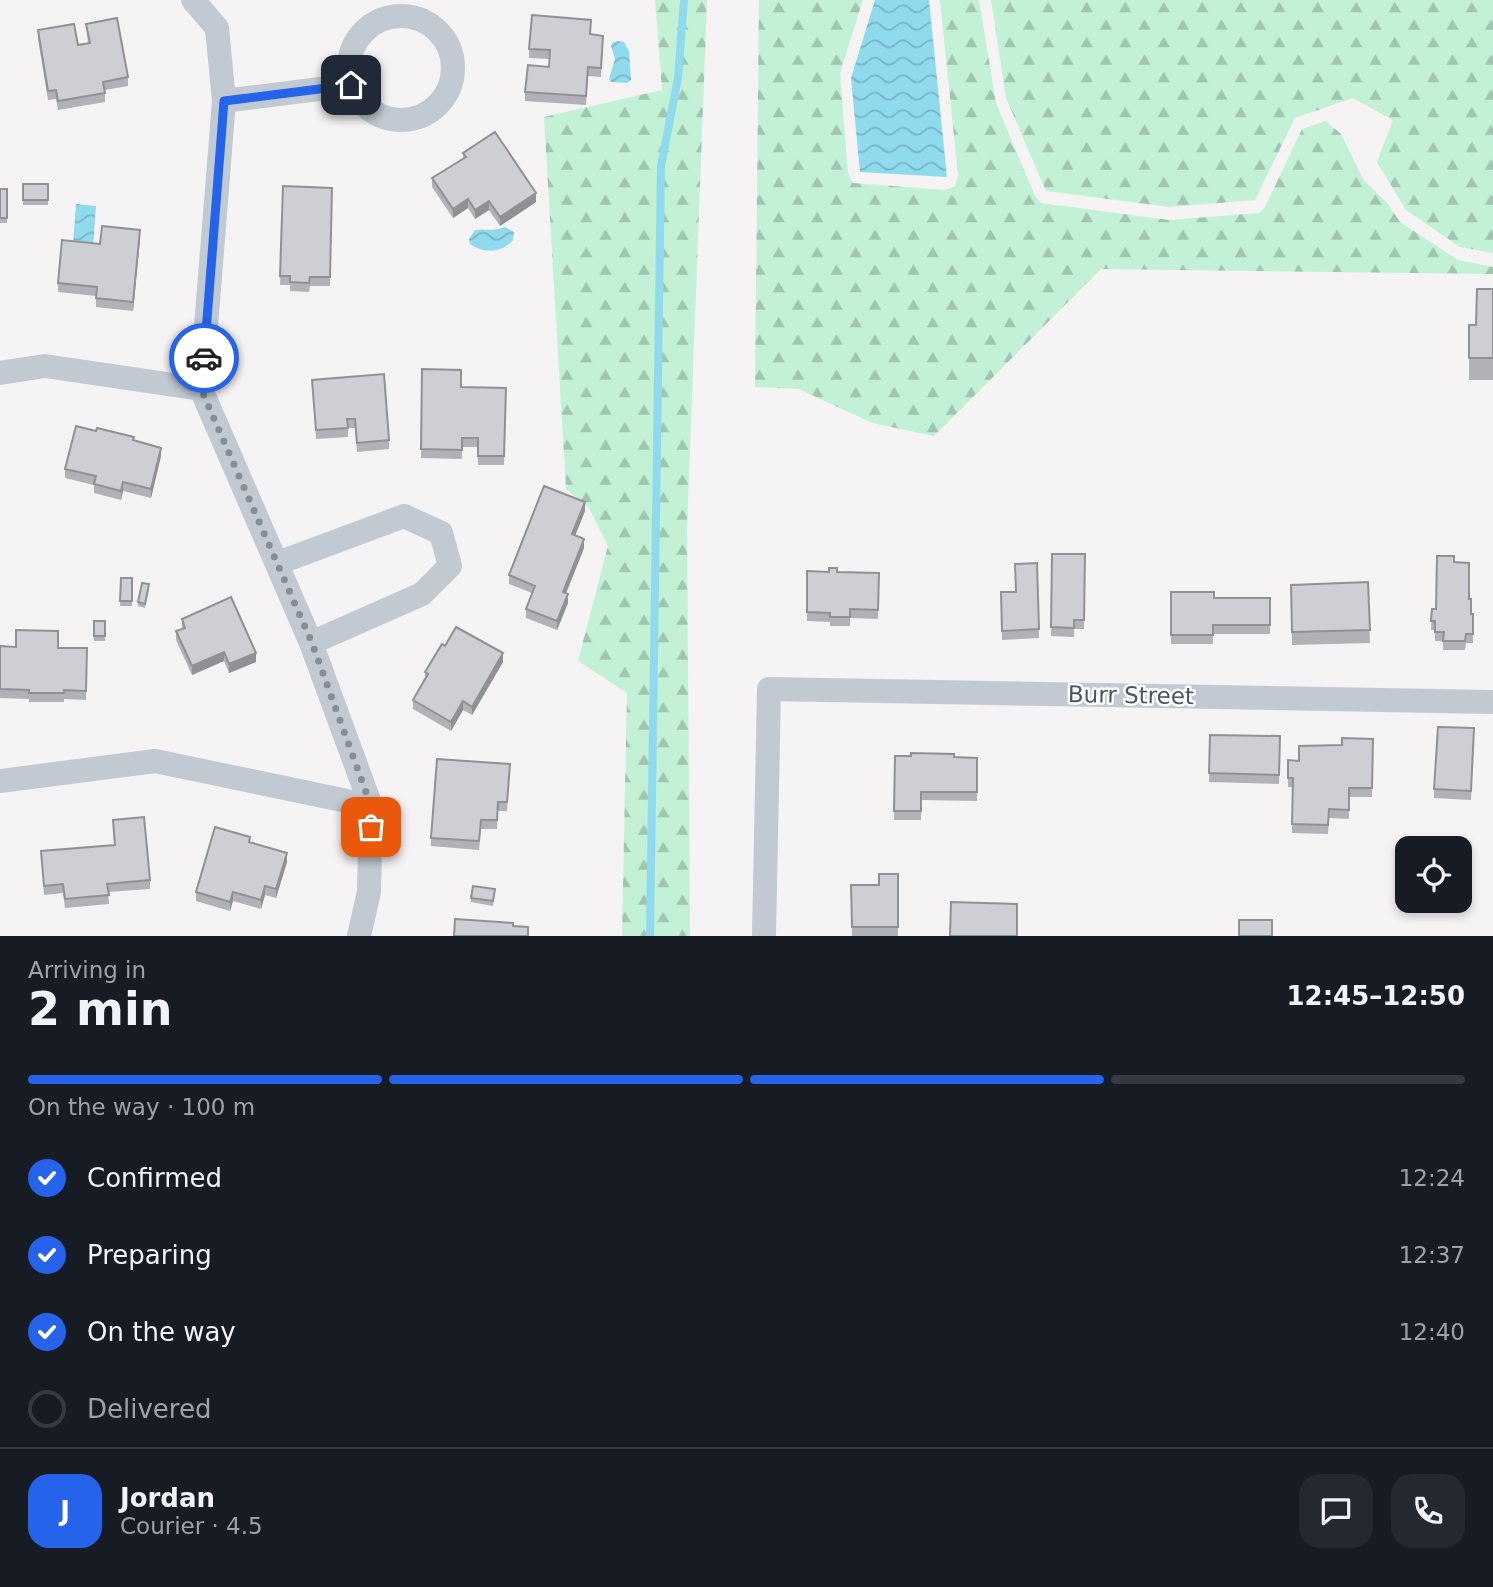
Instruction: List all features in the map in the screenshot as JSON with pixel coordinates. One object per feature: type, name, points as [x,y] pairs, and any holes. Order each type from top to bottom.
[{"type":"street","points":[[193,0],[217,28],[224,101],[201,389],[312,643],[371,806],[369,892],[359,936]]},
{"type":"street","points":[[401,16],[418,19],[432,27],[443,38],[451,55],[453,72],[449,90],[439,104],[424,115],[407,120],[381,116],[360,101],[351,85],[348,69],[359,37],[370,26],[385,19],[401,16]]},
{"type":"street","points":[[224,101],[351,85]]},
{"type":"street","points":[[0,373],[45,366],[201,389]]},
{"type":"street","points":[[278,563],[404,516],[440,533],[450,566],[422,594],[312,643]]},
{"type":"street","name":"Burr Street","points":[[764,936],[769,689],[1493,702]]},
{"type":"street","points":[[0,781],[155,761],[371,806]]},
{"type":"green space","points":[[655,0],[707,0],[687,529],[690,936],[622,936],[627,693],[578,661],[608,546],[589,508],[566,489],[544,117],[662,90]]},
{"type":"green space","points":[[759,0],[863,0],[840,73],[848,173],[853,183],[946,190],[955,186],[958,175],[940,0],[979,0],[996,103],[1035,196],[1041,203],[1169,220],[1259,213],[1265,207],[1302,129],[1326,121],[1341,134],[1363,179],[1388,204],[1400,222],[1458,260],[1493,267],[1493,274],[1101,269],[934,436],[872,423],[799,389],[755,387]]},
{"type":"green space","points":[[991,0],[1493,0],[1493,253],[1460,247],[1406,210],[1377,162],[1393,120],[1353,98],[1295,118],[1255,200],[1170,207],[1046,191],[1006,98]]},
{"type":"water","points":[[875,0],[929,0],[947,177],[860,172],[851,78]]},
{"type":"water","points":[[613,42],[624,42],[629,51],[631,80],[627,83],[611,82],[609,79],[615,59],[611,46]]},
{"type":"water","points":[[76,204],[96,206],[93,248],[73,246]]},
{"type":"water","points":[[505,227],[514,232],[513,240],[504,248],[487,251],[470,244],[469,239],[475,230]]},
{"type":"building","points":[[532,15],[591,20],[590,34],[603,36],[601,68],[588,67],[586,96],[525,92],[528,65],[549,67],[550,50],[529,49]]},
{"type":"building","points":[[117,18],[128,77],[103,82],[105,93],[58,101],[56,90],[48,91],[38,30],[74,24],[78,45],[90,43],[86,24]]},
{"type":"building","points":[[495,132],[536,193],[500,217],[489,201],[475,210],[468,199],[453,209],[432,178],[466,157],[463,153]]},
{"type":"building","points":[[23,184],[48,184],[48,200],[23,200]]},
{"type":"building","points":[[283,186],[332,188],[330,277],[310,277],[309,283],[290,282],[290,276],[280,276]]},
{"type":"building","points":[[0,189],[7,189],[7,218],[0,218]]},
{"type":"building","points":[[102,226],[140,230],[133,302],[96,298],[97,287],[58,283],[62,240],[100,244]]},
{"type":"building","points":[[1477,289],[1493,289],[1493,358],[1469,358],[1469,325],[1476,325]]},
{"type":"building","points":[[422,369],[461,370],[461,387],[506,388],[504,456],[478,456],[478,438],[462,438],[462,450],[421,449]]},
{"type":"building","points":[[384,374],[389,440],[357,443],[355,419],[347,419],[348,428],[316,430],[312,380]]},
{"type":"building","points":[[76,426],[134,437],[133,440],[161,448],[151,489],[123,482],[121,491],[94,484],[96,476],[65,469]]},
{"type":"building","points":[[544,486],[585,502],[572,534],[584,539],[563,592],[568,594],[557,621],[526,609],[535,586],[509,575]]},
{"type":"building","points":[[1052,554],[1085,554],[1084,620],[1074,620],[1074,628],[1051,627]]},
{"type":"building","points":[[1437,556],[1454,556],[1454,562],[1469,563],[1473,634],[1466,634],[1465,641],[1443,641],[1444,632],[1435,632],[1435,621],[1431,621],[1432,609],[1436,609]]},
{"type":"building","points":[[1037,563],[1039,629],[1002,631],[1001,592],[1016,592],[1015,564]]},
{"type":"building","points":[[829,568],[837,568],[837,572],[879,573],[878,610],[850,609],[850,617],[830,617],[830,613],[807,612],[807,571],[829,572]]},
{"type":"building","points":[[121,578],[132,578],[132,601],[120,601]]},
{"type":"building","points":[[1368,582],[1370,630],[1292,632],[1291,585]]},
{"type":"building","points":[[142,583],[149,584],[145,604],[138,602]]},
{"type":"building","points":[[1171,592],[1214,592],[1214,598],[1270,598],[1270,625],[1213,625],[1213,635],[1171,635]]},
{"type":"building","points":[[231,597],[256,653],[229,664],[224,652],[192,666],[176,631],[185,628],[182,619]]},
{"type":"building","points":[[94,621],[105,621],[105,636],[94,636]]},
{"type":"building","points":[[456,627],[503,653],[472,707],[463,701],[451,722],[413,700],[428,674],[425,672]]},
{"type":"building","points":[[16,630],[58,631],[58,648],[87,648],[86,691],[29,693],[29,690],[0,689],[0,646],[16,647]]},
{"type":"building","points":[[1438,727],[1474,728],[1471,791],[1434,789]]},
{"type":"building","points":[[1210,735],[1280,736],[1279,775],[1209,773]]},
{"type":"building","points":[[1342,738],[1373,739],[1372,788],[1349,788],[1349,810],[1329,809],[1328,825],[1292,824],[1293,778],[1288,778],[1288,760],[1299,761],[1299,746],[1342,745]]},
{"type":"building","points":[[911,753],[954,754],[954,757],[977,758],[977,792],[921,792],[921,811],[894,811],[895,756],[911,756]]},
{"type":"building","points":[[437,759],[510,764],[507,802],[498,802],[497,820],[481,820],[479,841],[431,838]]},
{"type":"building","points":[[144,817],[150,880],[107,884],[109,895],[65,899],[63,884],[44,886],[41,851],[115,845],[113,820]]},
{"type":"building","points":[[215,827],[250,837],[249,842],[287,853],[276,889],[265,886],[261,900],[233,892],[230,902],[196,892]]},
{"type":"building","points":[[879,874],[898,874],[898,927],[852,927],[851,885],[879,885]]},
{"type":"building","points":[[473,886],[495,889],[493,901],[471,898]]},
{"type":"building","points":[[951,902],[1017,904],[1017,936],[950,936]]},
{"type":"building","points":[[455,919],[513,923],[513,926],[528,927],[528,936],[454,936]]},
{"type":"building","points":[[1239,920],[1272,920],[1272,936],[1239,936]]},
{"type":"waterway","points":[[650,936],[661,166],[678,78],[684,0]]},
{"type":"way so far","points":[[204,358],[201,389],[312,643],[371,806],[371,827]]},
{"type":"route","points":[[204,358],[224,101],[351,85]]}]
